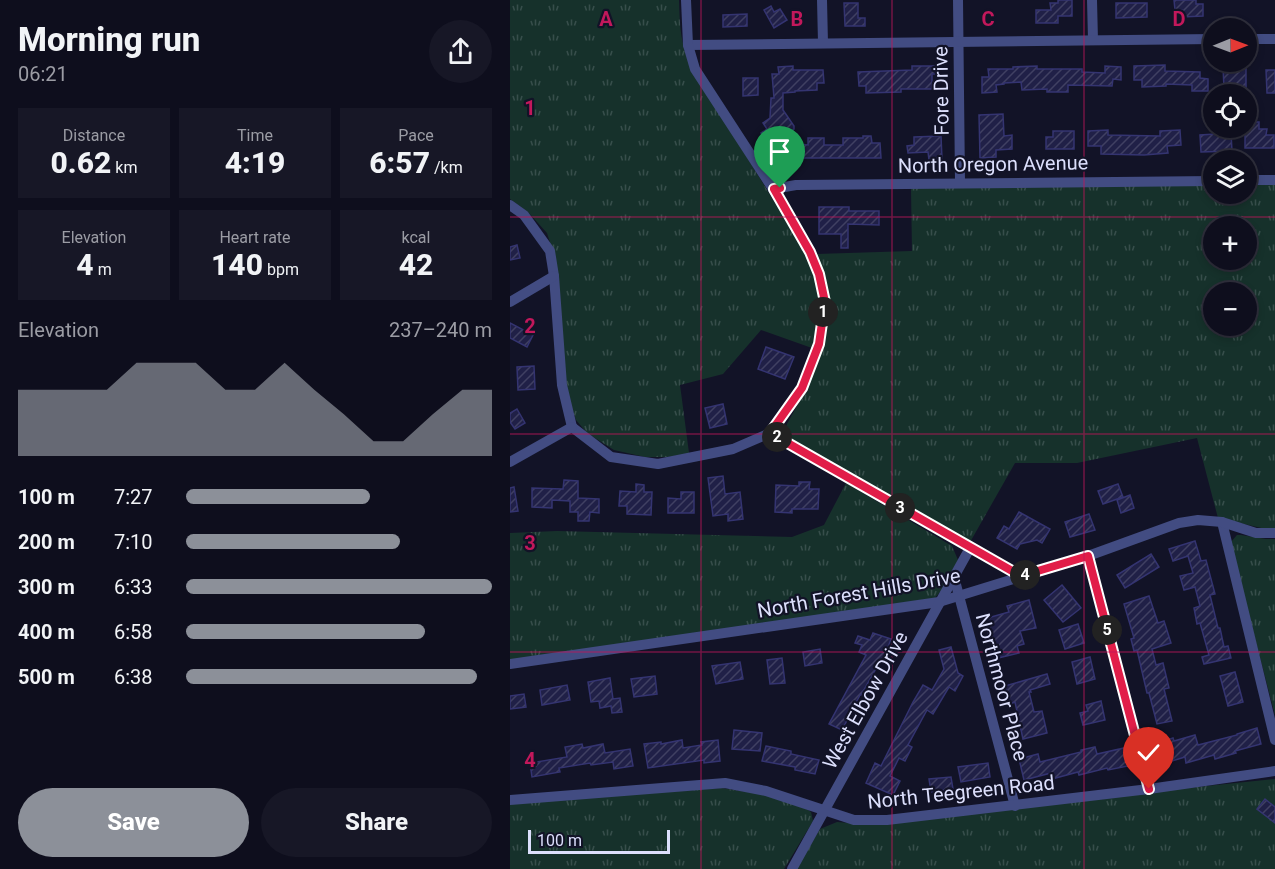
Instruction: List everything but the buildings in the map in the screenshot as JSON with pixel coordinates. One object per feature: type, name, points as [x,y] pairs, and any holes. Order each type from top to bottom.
[{"type":"street","points":[[510,204],[524,215],[550,251],[562,385],[572,427],[611,457],[658,464],[733,448],[770,433],[802,388],[819,344],[825,302],[819,274],[810,252],[774,189],[695,69],[688,45],[686,0]]},
{"type":"street","points":[[822,0],[823,43]]},
{"type":"street","name":"Fore Drive","points":[[958,0],[960,182]]},
{"type":"street","points":[[1092,0],[1093,40]]},
{"type":"street","points":[[688,45],[1203,39]]},
{"type":"street","points":[[1257,39],[1275,39]]},
{"type":"street","points":[[1257,180],[1275,180]]},
{"type":"street","name":"North Oregon Avenue","points":[[774,189],[796,184],[1203,181]]},
{"type":"street","points":[[510,302],[554,276]]},
{"type":"street","points":[[510,462],[572,427]]},
{"type":"street","points":[[770,433],[1021,576]]},
{"type":"street","name":"North Forest Hills Drive","points":[[510,664],[939,602],[1088,556],[1179,523],[1198,520],[1222,522],[1256,533],[1275,533]]},
{"type":"street","points":[[1222,522],[1275,740]]},
{"type":"street","name":"West Elbow Drive","points":[[792,869],[970,548]]},
{"type":"street","points":[[1088,556],[1149,789]]},
{"type":"street","name":"Northmoor Place","points":[[954,577],[1015,806]]},
{"type":"street","name":"North Teegreen Road","points":[[510,800],[725,783],[766,791],[854,820],[888,820],[1015,806],[1275,771]]},
{"type":"green space","points":[[510,0],[679,0],[682,41],[690,65],[798,240],[813,270],[818,305],[812,348],[761,330],[723,374],[680,385],[689,453],[668,457],[645,457],[614,450],[587,433],[576,420],[567,394],[554,255],[547,233],[528,212],[510,199]]},
{"type":"green space","points":[[1275,183],[1275,529],[1218,518],[1197,438],[1077,463],[1015,463],[969,544],[788,439],[785,430],[787,424],[808,382],[824,275],[817,254],[912,251],[911,188],[1203,184],[1203,204],[1257,204],[1257,184]]},
{"type":"green space","points":[[846,483],[952,546],[958,560],[935,598],[510,661],[510,533],[557,531],[792,537],[824,525]]},
{"type":"green space","points":[[1237,535],[1275,539],[1275,715],[1231,546],[1231,542]]},
{"type":"green space","points":[[1275,779],[1275,869],[796,869],[820,829],[837,822],[849,823]]},
{"type":"green space","points":[[721,788],[761,794],[811,812],[813,821],[784,869],[510,869],[510,803]]},
{"type":"route","points":[[780,188],[774,189],[810,252],[819,274],[825,302],[819,344],[802,388],[770,433],[1021,576],[1088,556],[1149,789]]}]
